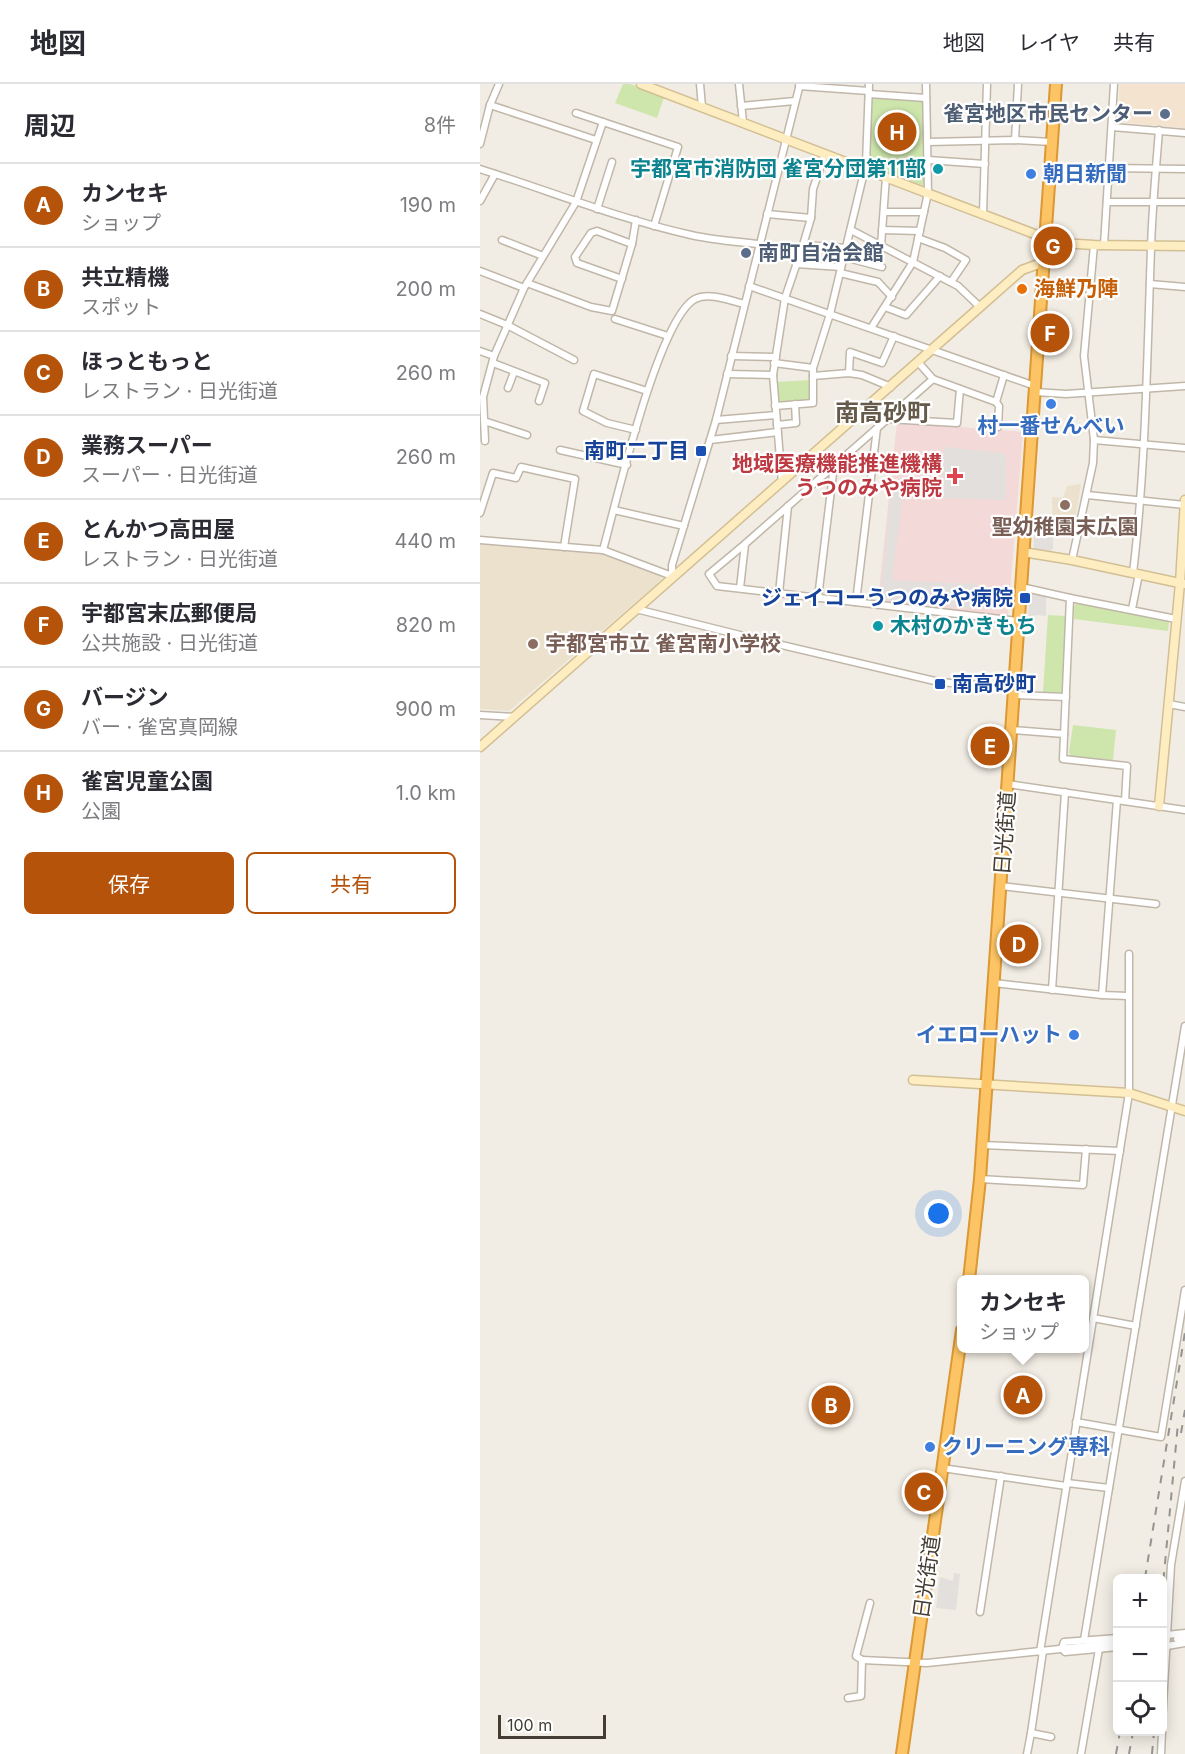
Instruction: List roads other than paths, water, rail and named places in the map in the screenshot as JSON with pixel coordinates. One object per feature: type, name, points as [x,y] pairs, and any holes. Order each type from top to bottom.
[{"type":"highway","name":"日光街道","points":[[970,1275],[980,1179],[1056,84]]},
{"type":"highway","name":"日光街道","points":[[902,1754],[958,1353]]},
{"type":"street","points":[[480,144],[490,105],[499,84]]},
{"type":"street","points":[[641,84],[983,214],[1045,240],[1094,245],[1185,246]]},
{"type":"street","points":[[699,84],[702,107]]},
{"type":"street","points":[[739,84],[743,122]]},
{"type":"street","points":[[871,328],[913,262],[928,193],[926,84]]},
{"type":"street","points":[[983,214],[987,84]]},
{"type":"street","points":[[1015,140],[1018,84]]},
{"type":"street","points":[[1104,245],[1114,84]]},
{"type":"street","points":[[672,576],[672,565],[716,420],[799,85],[869,90],[926,98]]},
{"type":"street","points":[[775,406],[813,403],[813,368],[830,314],[865,169],[869,90]]},
{"type":"street","points":[[741,106],[795,101]]},
{"type":"street","points":[[490,105],[596,140]]},
{"type":"street","points":[[576,113],[678,147],[654,226]]},
{"type":"street","points":[[485,441],[482,397],[493,360],[526,285],[576,202],[603,122]]},
{"type":"street","points":[[1112,127],[1185,133]]},
{"type":"street","points":[[1132,609],[1142,502],[1151,246],[1160,130]]},
{"type":"street","points":[[928,142],[986,140],[1052,142]]},
{"type":"street","points":[[782,482],[773,375],[785,298],[812,218],[813,189],[825,154]]},
{"type":"street","points":[[928,160],[985,164]]},
{"type":"street","points":[[597,209],[612,162]]},
{"type":"street","points":[[1109,168],[1185,169]]},
{"type":"street","points":[[480,169],[654,226],[692,236],[759,244]]},
{"type":"street","points":[[480,201],[495,174]]},
{"type":"street","points":[[881,246],[886,177]]},
{"type":"street","points":[[1107,202],[1185,202]]},
{"type":"street","points":[[884,212],[924,212]]},
{"type":"street","points":[[767,214],[812,218]]},
{"type":"street","points":[[480,271],[591,307],[612,311],[632,244],[636,220]]},
{"type":"street","points":[[851,230],[958,286],[980,307]]},
{"type":"street","points":[[882,230],[919,235],[966,260],[951,282]]},
{"type":"street","points":[[622,279],[577,262],[575,257],[591,233],[597,231],[632,244]]},
{"type":"street","points":[[502,240],[543,256]]},
{"type":"street","points":[[802,244],[846,248]]},
{"type":"street","points":[[1072,560],[1093,463],[1094,440],[1084,356],[1094,245]]},
{"type":"street","points":[[844,257],[882,267]]},
{"type":"street","points":[[480,747],[1022,270],[1044,262]]},
{"type":"street","points":[[796,264],[841,270],[878,282],[892,297]]},
{"type":"street","points":[[885,307],[906,315],[940,276]]},
{"type":"street","points":[[1150,284],[1185,287]]},
{"type":"street","points":[[749,286],[1004,375],[1035,389],[1088,393],[1185,386]]},
{"type":"street","points":[[603,550],[646,391],[668,336],[685,307],[695,299],[706,295],[744,304]]},
{"type":"street","points":[[480,314],[507,325],[574,360]]},
{"type":"street","points":[[615,319],[668,336]]},
{"type":"street","points":[[849,373],[850,352],[882,363],[894,336]]},
{"type":"street","points":[[480,351],[514,372],[545,383],[539,400]]},
{"type":"street","points":[[731,356],[775,360],[813,368]]},
{"type":"street","points":[[918,362],[933,379],[996,402],[999,406],[998,427]]},
{"type":"street","points":[[508,388],[514,372]]},
{"type":"street","points":[[813,376],[849,373],[862,375],[891,387]]},
{"type":"street","points":[[636,430],[608,423],[583,411],[594,374],[646,391]]},
{"type":"street","points":[[727,374],[773,375]]},
{"type":"street","points":[[996,402],[1004,375]]},
{"type":"street","points":[[933,379],[709,574],[717,586],[1018,621]]},
{"type":"street","points":[[887,419],[957,423],[960,389]]},
{"type":"street","points":[[710,440],[777,429],[796,423],[795,404]]},
{"type":"street","points":[[716,420],[776,416]]},
{"type":"street","points":[[484,421],[527,435]]},
{"type":"street","points":[[856,602],[878,427]]},
{"type":"street","points":[[1094,440],[1185,448]]},
{"type":"street","points":[[560,450],[627,465]]},
{"type":"street","points":[[818,598],[834,465]]},
{"type":"street","points":[[480,513],[493,473],[516,478],[521,466],[575,479],[564,547]]},
{"type":"street","points":[[1087,495],[1185,505]]},
{"type":"street","points":[[1159,806],[1176,619],[1182,584],[1185,500]]},
{"type":"street","points":[[780,593],[789,505]]},
{"type":"street","points":[[614,510],[684,526]]},
{"type":"street","points":[[480,540],[603,550],[672,576]]},
{"type":"street","points":[[740,588],[745,544]]},
{"type":"street","points":[[1023,552],[1072,560],[1182,584]]},
{"type":"street","points":[[1021,587],[1176,619]]},
{"type":"street","points":[[1070,598],[1063,759],[1127,766],[1125,801]]},
{"type":"street","points":[[636,609],[939,682],[1066,697]]},
{"type":"street","points":[[1168,704],[1185,707]]},
{"type":"street","points":[[480,715],[515,717]]},
{"type":"street","points":[[1012,729],[1064,735]]},
{"type":"street","points":[[1008,784],[1185,810]]},
{"type":"street","points":[[1052,990],[1065,792]]},
{"type":"street","points":[[1102,995],[1117,800]]},
{"type":"street","points":[[1001,886],[1156,904]]},
{"type":"street","points":[[1089,1342],[1129,1093],[1129,954]]},
{"type":"street","points":[[994,983],[1128,996]]},
{"type":"street","points":[[1084,1640],[1185,1026]]},
{"type":"street","points":[[913,1080],[1129,1093],[1185,1111]]},
{"type":"street","points":[[982,1145],[1120,1151]]},
{"type":"street","points":[[980,1179],[1083,1185],[1086,1149]]},
{"type":"street","points":[[1076,1422],[1161,1437],[1185,1290]]},
{"type":"street","points":[[1093,1318],[1136,1326]]},
{"type":"street","points":[[1028,1754],[1041,1651],[1087,1353]]},
{"type":"street","points":[[941,1468],[1109,1488]]},
{"type":"street","points":[[980,1612],[1001,1476]]},
{"type":"street","points":[[1185,1481],[1171,1565],[1167,1635],[1185,1635]]},
{"type":"street","points":[[870,1603],[856,1656],[862,1660],[927,1663],[1113,1643]]},
{"type":"street","points":[[1177,1638],[1185,1635]]},
{"type":"street","points":[[1062,1648],[1064,1642],[1084,1640],[1113,1643]]},
{"type":"street","points":[[1167,1646],[1185,1643]]},
{"type":"street","points":[[1062,1648],[1065,1652],[1099,1649],[1113,1644]]},
{"type":"street","points":[[1081,1754],[1099,1649]]},
{"type":"street","points":[[848,1698],[861,1696],[862,1660]]},
{"type":"street","points":[[1031,1733],[1051,1737]]},
{"type":"street","points":[[1161,1754],[1162,1736]]},
{"type":"tunnel","points":[[1167,1640],[1177,1639]]},
{"type":"railway","points":[[1146,1574],[1185,1332]]},
{"type":"railway","points":[[1181,1433],[1185,1410]]},
{"type":"railway","points":[[1164,1574],[1178,1423]]},
{"type":"railway","points":[[1116,1754],[1119,1736]]},
{"type":"railway","points":[[1129,1754],[1132,1736]]},
{"type":"railway","points":[[1152,1754],[1154,1736]]},
{"type":"place","name":"雀宮地区市民センター","points":[[1165,114]]},
{"type":"place","name":"雀宮児童公園","points":[[897,132]]},
{"type":"place","name":"宇都宮市消防団 雀宮分団第11部","points":[[938,169]]},
{"type":"place","name":"朝日新聞","points":[[1031,174]]},
{"type":"place","name":"バージン","points":[[1053,246]]},
{"type":"place","name":"南町自治会館","points":[[746,253]]},
{"type":"place","name":"海鮮乃陣","points":[[1022,289]]},
{"type":"place","name":"宇都宮末広郵便局","points":[[1050,333]]},
{"type":"place","name":"村一番せんべい","points":[[1051,404]]},
{"type":"place","name":"南町二丁目","points":[[701,451]]},
{"type":"place","name":"地域医療機能推進機構 うつのみや病院","points":[[955,476]]},
{"type":"place","name":"聖幼稚園末広園","points":[[1065,505]]},
{"type":"place","name":"ジェイコーうつのみや病院","points":[[1025,598]]},
{"type":"place","name":"木村のかきもち","points":[[878,626]]},
{"type":"place","name":"宇都宮市立 雀宮南小学校","points":[[533,644]]},
{"type":"place","name":"南高砂町","points":[[940,684]]},
{"type":"place","name":"とんかつ高田屋","points":[[990,746]]},
{"type":"place","name":"業務スーパー","points":[[1019,944]]},
{"type":"place","name":"イエローハット","points":[[1074,1035]]},
{"type":"place","name":"カンセキ","points":[[1023,1395]]},
{"type":"place","name":"共立精機","points":[[831,1405]]},
{"type":"place","name":"クリーニング専科","points":[[930,1447]]},
{"type":"place","name":"ほっともっと","points":[[924,1492]]},
{"type":"district","name":"南高砂町","points":[[883,413]]}]
